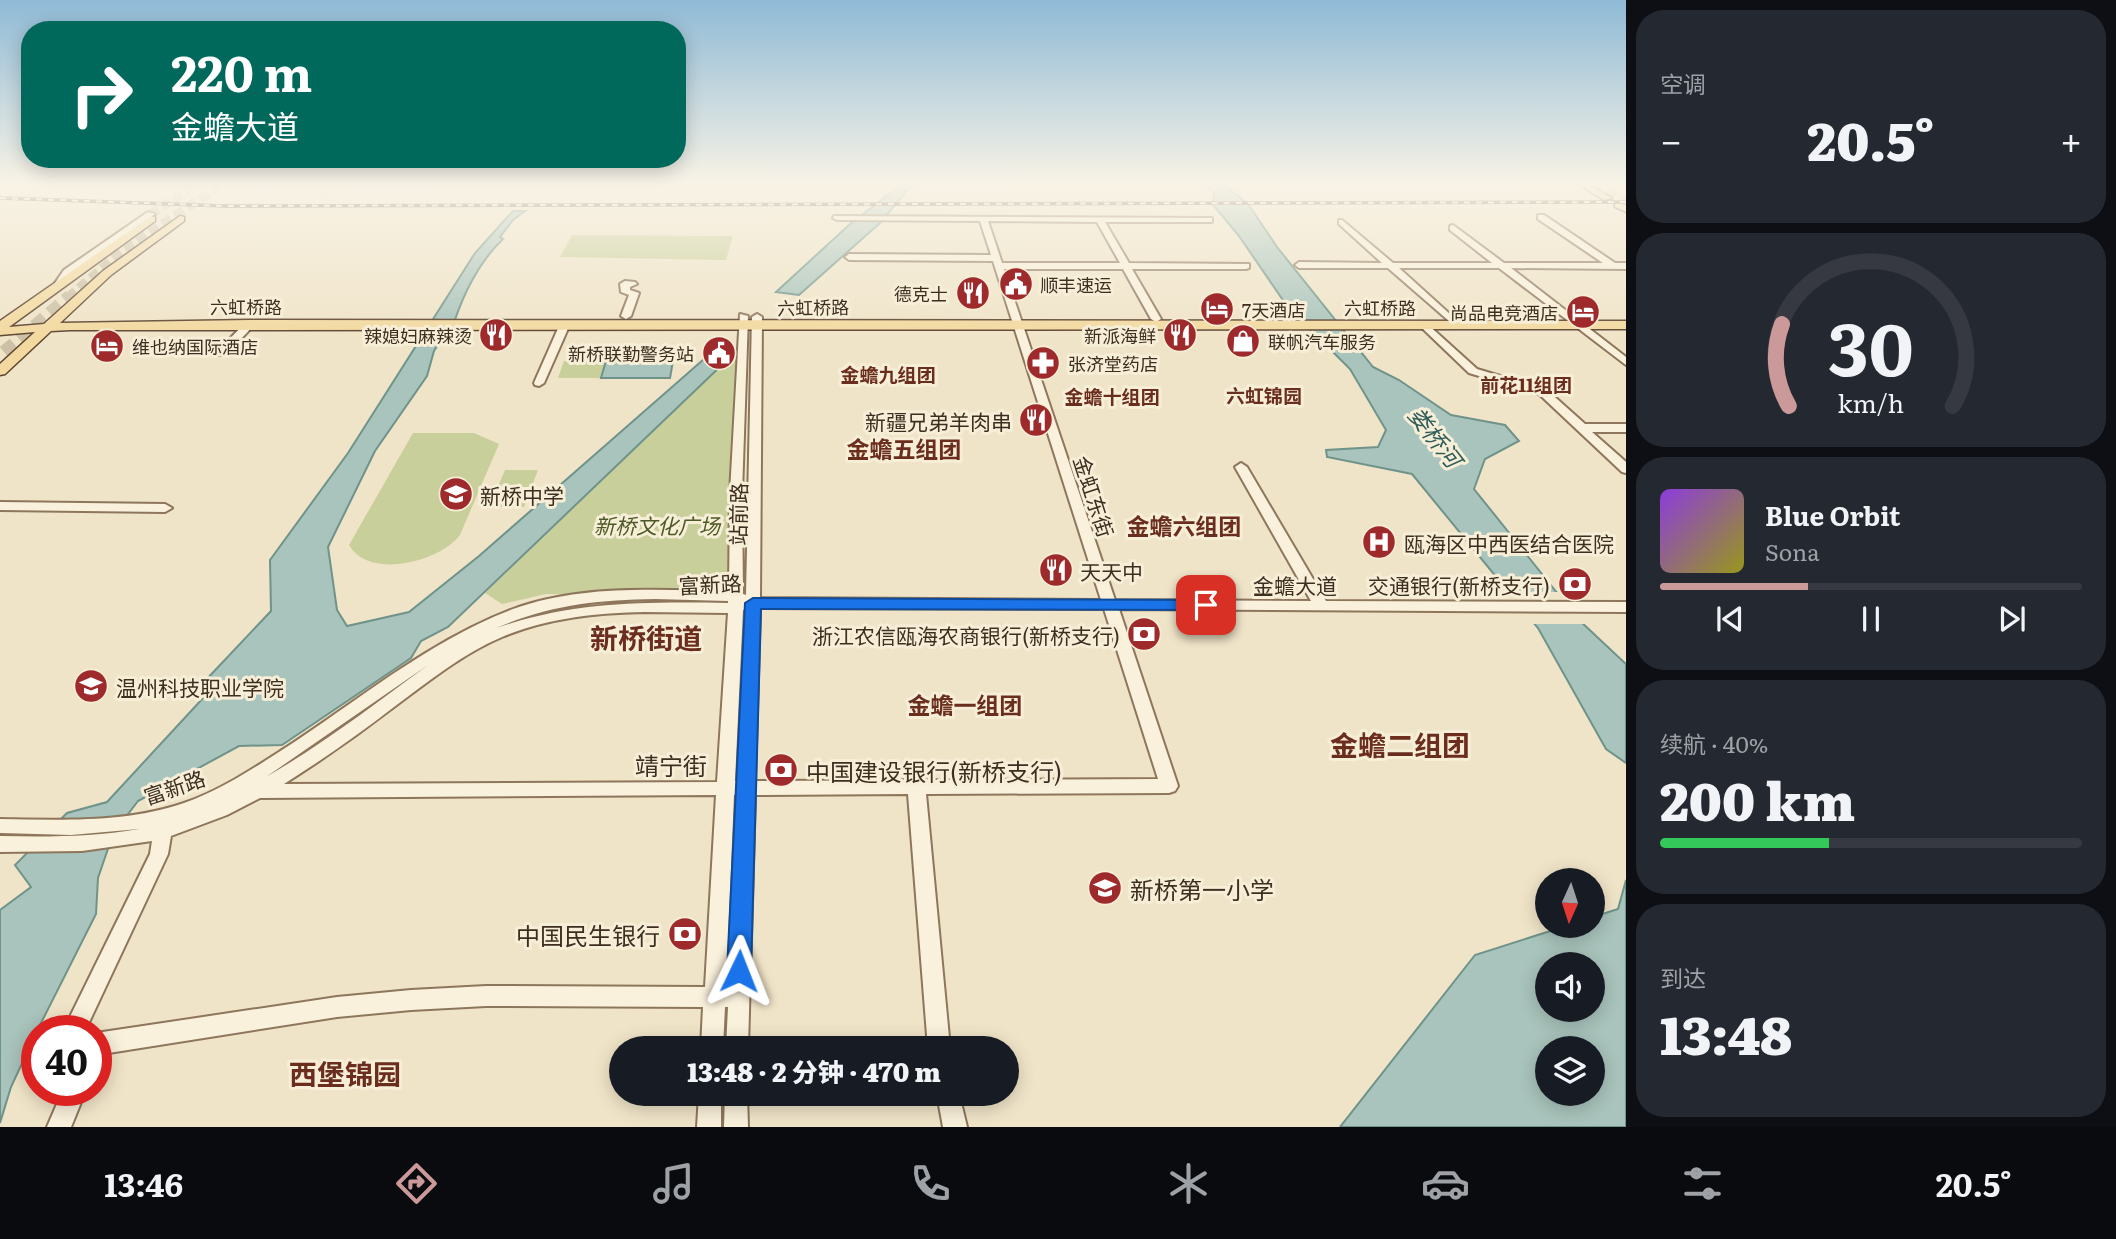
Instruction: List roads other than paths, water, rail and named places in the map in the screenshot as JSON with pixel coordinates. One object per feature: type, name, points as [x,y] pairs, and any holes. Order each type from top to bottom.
[{"type":"main road","points":[[0,327],[124,236]]},
{"type":"main road","points":[[0,371],[54,325],[107,273],[158,236]]},
{"type":"main road","name":"六虹桥路","points":[[458,321],[626,316],[805,324],[1365,322],[1449,318],[1626,325]]},
{"type":"main road","name":"六虹桥路","points":[[54,325],[132,318],[565,324],[743,321]]},
{"type":"main road","name":"六虹桥路","points":[[1365,322],[1424,325],[1626,318]]},
{"type":"main road","name":"六虹桥路","points":[[1016,322],[1156,319],[1276,322]]},
{"type":"main road","name":"六虹桥路","points":[[0,327],[428,321]]},
{"type":"street","name":"金虹东街","points":[[988,236],[1169,786]]},
{"type":"street","points":[[1109,236],[1156,319]]},
{"type":"street","points":[[1357,236],[1449,318]]},
{"type":"street","points":[[1463,236],[1626,362]]},
{"type":"street","points":[[1570,236],[1626,274]]},
{"type":"street","points":[[849,257],[1126,266],[1246,266]]},
{"type":"street","points":[[1299,265],[1626,265]]},
{"type":"street","points":[[626,316],[634,293],[626,292],[625,284],[632,284]]},
{"type":"street","name":"站前路","points":[[737,1036],[746,788],[736,493],[743,321]]},
{"type":"street","name":"站前路","points":[[712,1036],[757,322]]},
{"type":"street","points":[[222,353],[250,324]]},
{"type":"street","points":[[539,383],[565,324]]},
{"type":"street","points":[[1424,325],[1473,371],[1543,392],[1626,469]]},
{"type":"street","points":[[1581,428],[1626,428]]},
{"type":"street","points":[[1241,467],[1321,606]]},
{"type":"street","points":[[0,506],[165,508]]},
{"type":"street","name":"富新路","points":[[0,826],[79,827],[130,824],[189,808],[250,780],[469,634],[522,612],[562,601],[598,597],[741,602]]},
{"type":"street","name":"金蟾大道","points":[[741,602],[1626,607]]},
{"type":"street","name":"富新路","points":[[0,844],[62,845],[113,840],[163,831],[212,813],[258,791],[306,761],[455,657],[496,633],[544,617],[594,608],[741,602]]},
{"type":"street","name":"靖宁街","points":[[258,791],[1169,786]]},
{"type":"street","points":[[916,787],[938,1036]]},
{"type":"street","points":[[82,1015],[159,855],[163,831]]},
{"type":"street","points":[[112,1042],[337,1007],[411,1000],[486,996],[738,997]]},
{"type":"street","points":[[59,1127],[68,1106]]},
{"type":"street","points":[[709,1127],[710,1106]]},
{"type":"street","points":[[736,1106],[736,1127]]},
{"type":"street","points":[[951,1106],[955,1127]]},
{"type":"water","points":[[491,236],[501,236],[503,239],[478,270],[465,294],[451,332],[443,337],[434,351],[427,376],[375,451],[328,547],[337,610],[347,626],[409,612],[479,556],[704,359],[726,361],[448,627],[421,641],[411,658],[282,745],[239,746],[138,801],[113,834],[98,878],[96,914],[45,1015],[21,1015],[21,1065],[0,1123],[0,910],[31,887],[15,865],[67,813],[107,802],[204,697],[204,682],[271,611],[270,560],[348,453],[475,253]]},
{"type":"water","points":[[837,236],[866,236],[799,295],[776,292]]},
{"type":"water","name":"娄桥河","points":[[1239,236],[1269,236],[1373,367],[1399,380],[1451,415],[1505,425],[1519,441],[1485,459],[1474,489],[1578,619],[1626,664],[1626,763],[1606,749],[1538,628],[1412,474],[1327,457],[1326,450],[1378,447],[1386,430],[1350,369],[1287,306]]},
{"type":"water","points":[[606,361],[673,361],[670,378],[601,378]]},
{"type":"water","points":[[1626,880],[1626,1127],[1340,1127],[1475,955],[1535,936],[1535,938],[1605,938],[1605,913],[1618,909]]},
{"type":"tunnel","points":[[68,298],[118,255],[146,236]]},
{"type":"tunnel","points":[[4,352],[70,296]]},
{"type":"place","name":"顺丰速运","points":[[1016,284]]},
{"type":"place","name":"德克士","points":[[973,293]]},
{"type":"place","name":"7天酒店","points":[[1217,309]]},
{"type":"place","name":"尚品电竞酒店","points":[[1583,312]]},
{"type":"place","name":"辣媳妇麻辣烫","points":[[496,335]]},
{"type":"place","name":"新派海鲜","points":[[1180,335]]},
{"type":"place","name":"联帆汽车服务","points":[[1243,341]]},
{"type":"place","name":"维也纳国际酒店","points":[[107,346]]},
{"type":"place","name":"新桥联勤警务站","points":[[719,353]]},
{"type":"place","name":"张济堂药店","points":[[1043,363]]},
{"type":"place","name":"新疆兄弟羊肉串","points":[[1036,420]]},
{"type":"place","name":"新桥中学","points":[[456,494]]},
{"type":"place","name":"瓯海区中西医结合医院","points":[[1379,542]]},
{"type":"place","name":"天天中","points":[[1056,570]]},
{"type":"place","name":"交通银行(新桥支行)","points":[[1575,584]]},
{"type":"place","name":"浙江农信瓯海农商银行(新桥支行)","points":[[1144,634]]},
{"type":"place","name":"温州科技职业学院","points":[[91,686]]},
{"type":"place","name":"中国建设银行(新桥支行)","points":[[781,770]]},
{"type":"place","name":"新桥第一小学","points":[[1105,888]]},
{"type":"place","name":"中国民生银行","points":[[685,934]]},
{"type":"district","name":"金蟾九组团","points":[[888,374]]},
{"type":"district","name":"前花11组团","points":[[1526,384]]},
{"type":"district","name":"六虹锦园","points":[[1264,395]]},
{"type":"district","name":"金蟾十组团","points":[[1112,396]]},
{"type":"district","name":"金蟾五组团","points":[[904,448]]},
{"type":"district","name":"金蟾六组团","points":[[1184,525]]},
{"type":"district","name":"新桥街道","points":[[646,637]]},
{"type":"district","name":"金蟾一组团","points":[[965,704]]},
{"type":"district","name":"金蟾二组团","points":[[1400,744]]},
{"type":"district","name":"西堡锦园","points":[[345,1073]]},
{"type":"park label","name":"新桥文化广场","points":[[657,524]]}]
